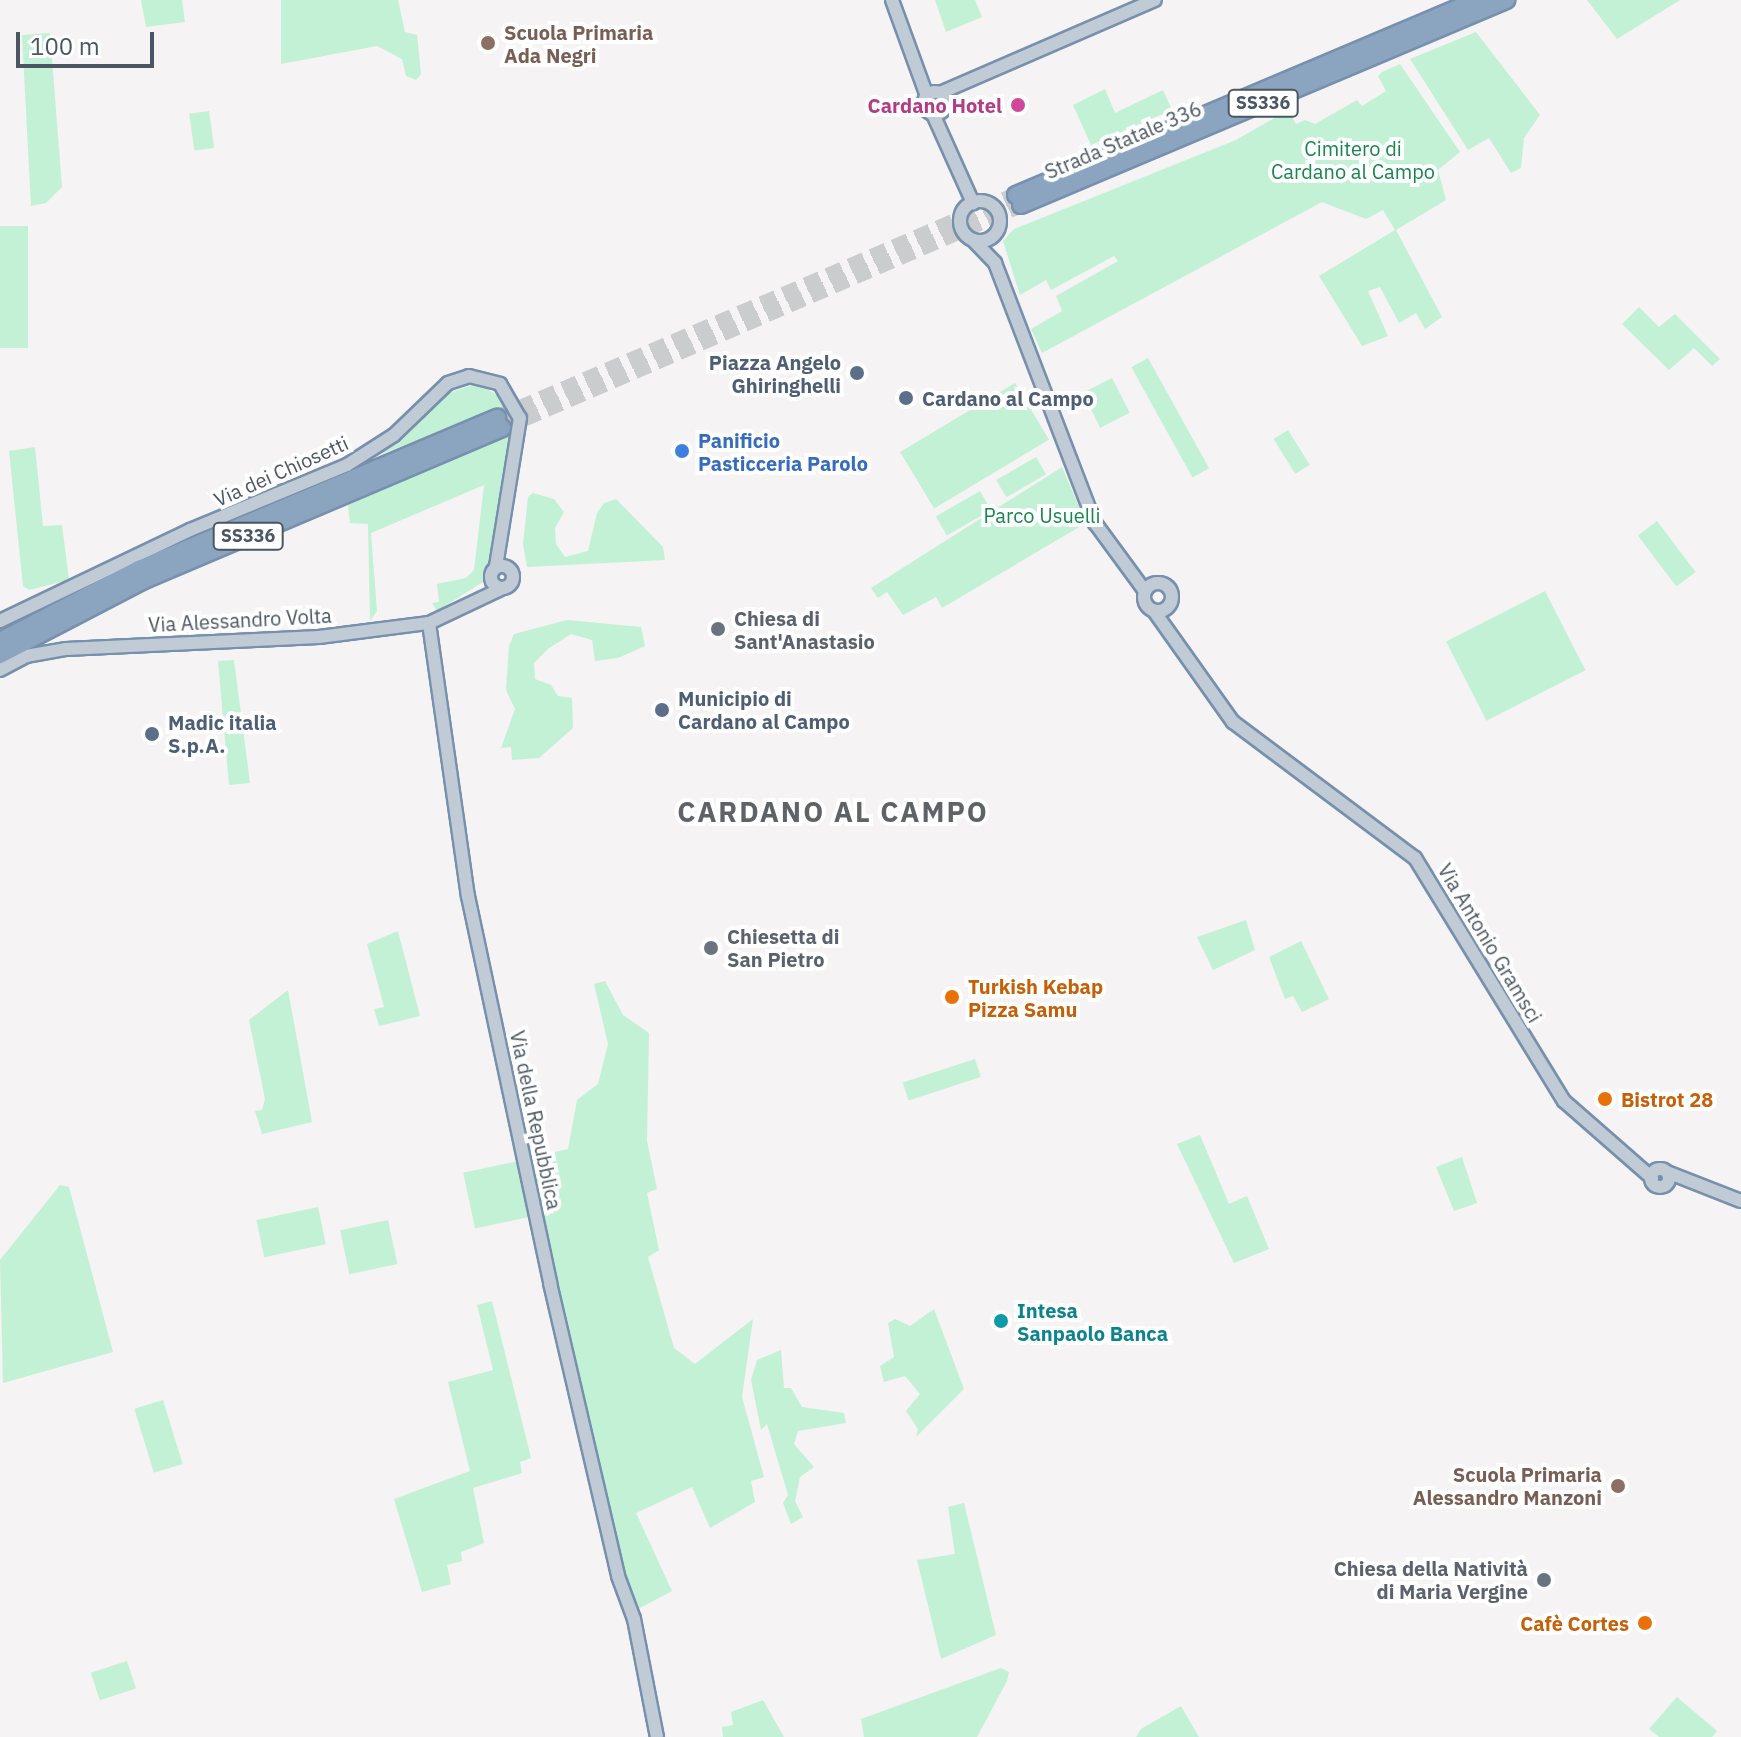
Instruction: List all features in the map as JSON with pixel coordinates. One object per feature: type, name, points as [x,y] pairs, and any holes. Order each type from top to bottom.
[{"type":"highway","name":"Strada Statale 336","points":[[1477,0],[1018,200],[1506,0]]},
{"type":"highway","name":"SS336","points":[[0,641],[139,569],[499,423],[144,580],[8,658]]},
{"type":"street","points":[[892,0],[921,77],[938,101],[943,131],[973,203]]},
{"type":"street","points":[[938,101],[964,82],[1155,0]]},
{"type":"street","points":[[973,203],[984,202],[997,211],[995,263]]},
{"type":"street","points":[[973,203],[961,223],[995,263],[1095,523],[1123,563],[1148,588],[1169,589],[1168,606],[1154,611]]},
{"type":"street","points":[[973,240],[996,234]]},
{"type":"street","name":"Via dei Chiosetti","points":[[0,621],[38,599],[347,465],[394,435],[448,383],[469,376],[500,384],[520,418],[498,571]]},
{"type":"street","points":[[498,571],[513,580],[503,588],[498,571]]},
{"type":"street","name":"Via Alessandro Volta","points":[[463,608],[498,571]]},
{"type":"street","name":"Via Alessandro Volta","points":[[0,670],[8,658],[82,647],[319,637],[429,623],[503,588]]},
{"type":"street","name":"Via Antonio Gramsci","points":[[1148,588],[1145,603],[1154,611],[1233,722],[1415,858],[1547,1077],[1583,1122],[1613,1146],[1660,1176],[1741,1201]]},
{"type":"street","name":"Via Antonio Gramsci","points":[[1168,606],[1176,646]]},
{"type":"street","name":"Via della Repubblica","points":[[429,623],[484,974],[590,1457],[618,1576],[634,1619],[657,1737]]},
{"type":"green space","points":[[141,0],[182,0],[185,22],[146,27]]},
{"type":"green space","points":[[281,0],[398,0],[405,32],[417,35],[421,74],[416,80],[406,76],[402,59],[377,46],[281,64]]},
{"type":"green space","points":[[935,0],[975,0],[982,17],[946,32]]},
{"type":"green space","points":[[1587,0],[1680,0],[1617,39]]},
{"type":"green space","points":[[1476,32],[1540,115],[1524,138],[1521,168],[1511,173],[1489,138],[1468,150],[1410,59]]},
{"type":"green space","points":[[50,33],[62,187],[46,203],[31,206],[22,35]]},
{"type":"green space","name":"Cimitero di Cardano al Campo","points":[[1400,64],[1460,152],[1438,170],[1446,200],[1396,230],[1442,317],[1425,329],[1416,313],[1399,323],[1380,287],[1368,291],[1388,336],[1362,346],[1319,276],[1395,230],[1383,210],[1366,219],[1322,202],[1042,353],[1031,329],[1062,311],[1056,296],[1118,261],[1114,256],[1051,290],[1046,280],[1020,295],[1003,241],[1014,229],[1236,140],[1288,110],[1296,124],[1305,120],[1315,124],[1357,100],[1362,106],[1386,91],[1378,76]]},
{"type":"green space","points":[[1105,89],[1115,113],[1163,90],[1172,110],[1091,145],[1073,105]]},
{"type":"green space","points":[[209,111],[214,148],[194,150],[189,114]]},
{"type":"green space","points":[[0,226],[28,226],[28,348],[0,348]]},
{"type":"green space","points":[[1639,307],[1659,327],[1675,314],[1720,359],[1712,366],[1694,348],[1669,370],[1622,324]]},
{"type":"green space","points":[[1148,358],[1209,468],[1192,477],[1131,367]]},
{"type":"green space","points":[[1112,378],[1130,413],[1100,428],[1083,393]]},
{"type":"green space","points":[[478,383],[512,405],[376,456],[399,442],[449,393]]},
{"type":"green space","points":[[1015,383],[1049,440],[934,509],[900,452]]},
{"type":"green space","points":[[1288,430],[1310,465],[1295,474],[1274,439]]},
{"type":"green space","points":[[513,432],[495,552],[483,582],[437,611],[432,603],[439,602],[437,584],[466,578],[474,570],[484,485],[371,533],[377,611],[370,621],[368,524],[350,523],[348,505]]},
{"type":"green space","points":[[35,447],[43,526],[62,525],[69,580],[29,590],[23,586],[9,451]]},
{"type":"green space","points":[[1036,457],[1046,474],[1006,497],[996,480]]},
{"type":"green space","name":"Parco Usuelli","points":[[1062,467],[1086,523],[942,608],[936,597],[903,615],[887,592],[878,598],[871,588]]},
{"type":"green space","points":[[980,491],[991,510],[947,536],[936,516]]},
{"type":"green space","points":[[533,493],[554,499],[564,512],[555,528],[556,544],[565,557],[588,551],[597,513],[604,503],[616,499],[663,547],[665,560],[527,567],[523,544],[528,497]]},
{"type":"green space","points":[[1657,521],[1696,572],[1676,587],[1638,535]]},
{"type":"green space","points":[[1545,591],[1585,670],[1487,721],[1446,641]]},
{"type":"green space","points":[[567,620],[641,627],[645,646],[618,658],[595,661],[592,640],[571,634],[548,649],[534,663],[535,679],[551,685],[558,696],[572,698],[573,728],[539,758],[512,760],[511,747],[501,748],[515,709],[506,690],[509,646],[514,634]]},
{"type":"green space","points":[[234,660],[250,783],[229,785],[218,661]]},
{"type":"green space","points":[[1246,920],[1255,950],[1213,970],[1197,937]]},
{"type":"green space","points":[[398,931],[420,1016],[379,1026],[374,1009],[384,1007],[367,944]]},
{"type":"green space","points":[[1301,941],[1329,999],[1302,1012],[1293,996],[1285,999],[1269,957]]},
{"type":"green space","points":[[605,981],[623,1015],[649,1033],[647,1141],[657,1189],[647,1193],[659,1250],[648,1257],[674,1348],[695,1364],[753,1319],[742,1397],[764,1477],[751,1481],[755,1502],[710,1528],[692,1487],[636,1513],[672,1591],[638,1609],[631,1604],[529,1158],[568,1149],[577,1100],[598,1084],[608,1044],[594,984]]},
{"type":"green space","points":[[288,990],[312,1122],[262,1134],[255,1111],[262,1110],[265,1099],[249,1020]]},
{"type":"green space","points":[[975,1059],[981,1077],[909,1101],[903,1082]]},
{"type":"green space","points":[[1200,1135],[1229,1204],[1247,1196],[1269,1249],[1234,1263],[1177,1144]]},
{"type":"green space","points":[[1462,1157],[1477,1203],[1454,1211],[1436,1167]]},
{"type":"green space","points":[[518,1161],[530,1217],[475,1228],[463,1173]]},
{"type":"green space","points":[[60,1185],[69,1187],[113,1352],[3,1383],[0,1260]]},
{"type":"green space","points":[[318,1207],[326,1244],[264,1257],[256,1220]]},
{"type":"green space","points":[[388,1220],[397,1264],[349,1274],[340,1230]]},
{"type":"green space","points":[[492,1301],[531,1458],[520,1462],[522,1473],[473,1488],[484,1543],[461,1552],[462,1561],[447,1565],[451,1584],[422,1592],[394,1499],[470,1471],[448,1382],[493,1370],[477,1305]]},
{"type":"green space","points":[[934,1309],[964,1389],[916,1437],[918,1429],[906,1411],[920,1394],[905,1376],[884,1382],[880,1366],[894,1357],[888,1323],[895,1319],[910,1326]]},
{"type":"green space","points":[[781,1350],[784,1388],[791,1388],[802,1407],[844,1413],[846,1423],[798,1431],[794,1444],[814,1467],[800,1477],[795,1501],[803,1517],[791,1524],[783,1503],[788,1495],[767,1424],[761,1430],[751,1380],[757,1360]]},
{"type":"green space","points":[[163,1400],[183,1464],[154,1473],[134,1409]]},
{"type":"green space","points":[[964,1503],[996,1635],[941,1659],[917,1560],[955,1554],[948,1507]]},
{"type":"green space","points":[[127,1661],[136,1689],[100,1700],[91,1673]]},
{"type":"green space","points":[[1001,1668],[1009,1672],[1007,1681],[977,1737],[864,1737],[861,1719]]},
{"type":"green space","points":[[1677,1697],[1717,1731],[1712,1737],[1659,1737],[1649,1729]]},
{"type":"green space","points":[[763,1700],[784,1737],[723,1737],[722,1727],[733,1725],[731,1712]]},
{"type":"green space","points":[[1181,1706],[1199,1737],[1136,1737],[1141,1729]]},
{"type":"tunnel","points":[[497,418],[1016,195]]},
{"type":"tunnel","points":[[502,428],[1021,205]]},
{"type":"place","name":"Scuola Primaria Ada Negri","points":[[488,43]]},
{"type":"place","name":"Cardano Hotel","points":[[1018,105]]},
{"type":"place","name":"Piazza Angelo Ghiringhelli","points":[[857,373]]},
{"type":"place","name":"Cardano al Campo","points":[[906,398]]},
{"type":"place","name":"Panificio Pasticceria Parolo","points":[[682,451]]},
{"type":"place","name":"Chiesa di Sant'Anastasio","points":[[718,629]]},
{"type":"place","name":"Municipio di Cardano al Campo","points":[[662,710]]},
{"type":"place","name":"Madic italia S.p.A.","points":[[152,734]]},
{"type":"place","name":"Chiesetta di San Pietro","points":[[711,948]]},
{"type":"place","name":"Turkish Kebap Pizza Samu","points":[[952,997]]},
{"type":"place","name":"Bistrot 28","points":[[1605,1099]]},
{"type":"place","name":"Intesa Sanpaolo Banca","points":[[1001,1321]]},
{"type":"place","name":"Scuola Primaria Alessandro Manzoni","points":[[1618,1486]]},
{"type":"place","name":"Chiesa della Natività di Maria Vergine","points":[[1544,1580]]},
{"type":"place","name":"Cafè Cortes","points":[[1645,1623]]},
{"type":"district","name":"CARDANO AL CAMPO","points":[[833,812]]}]
